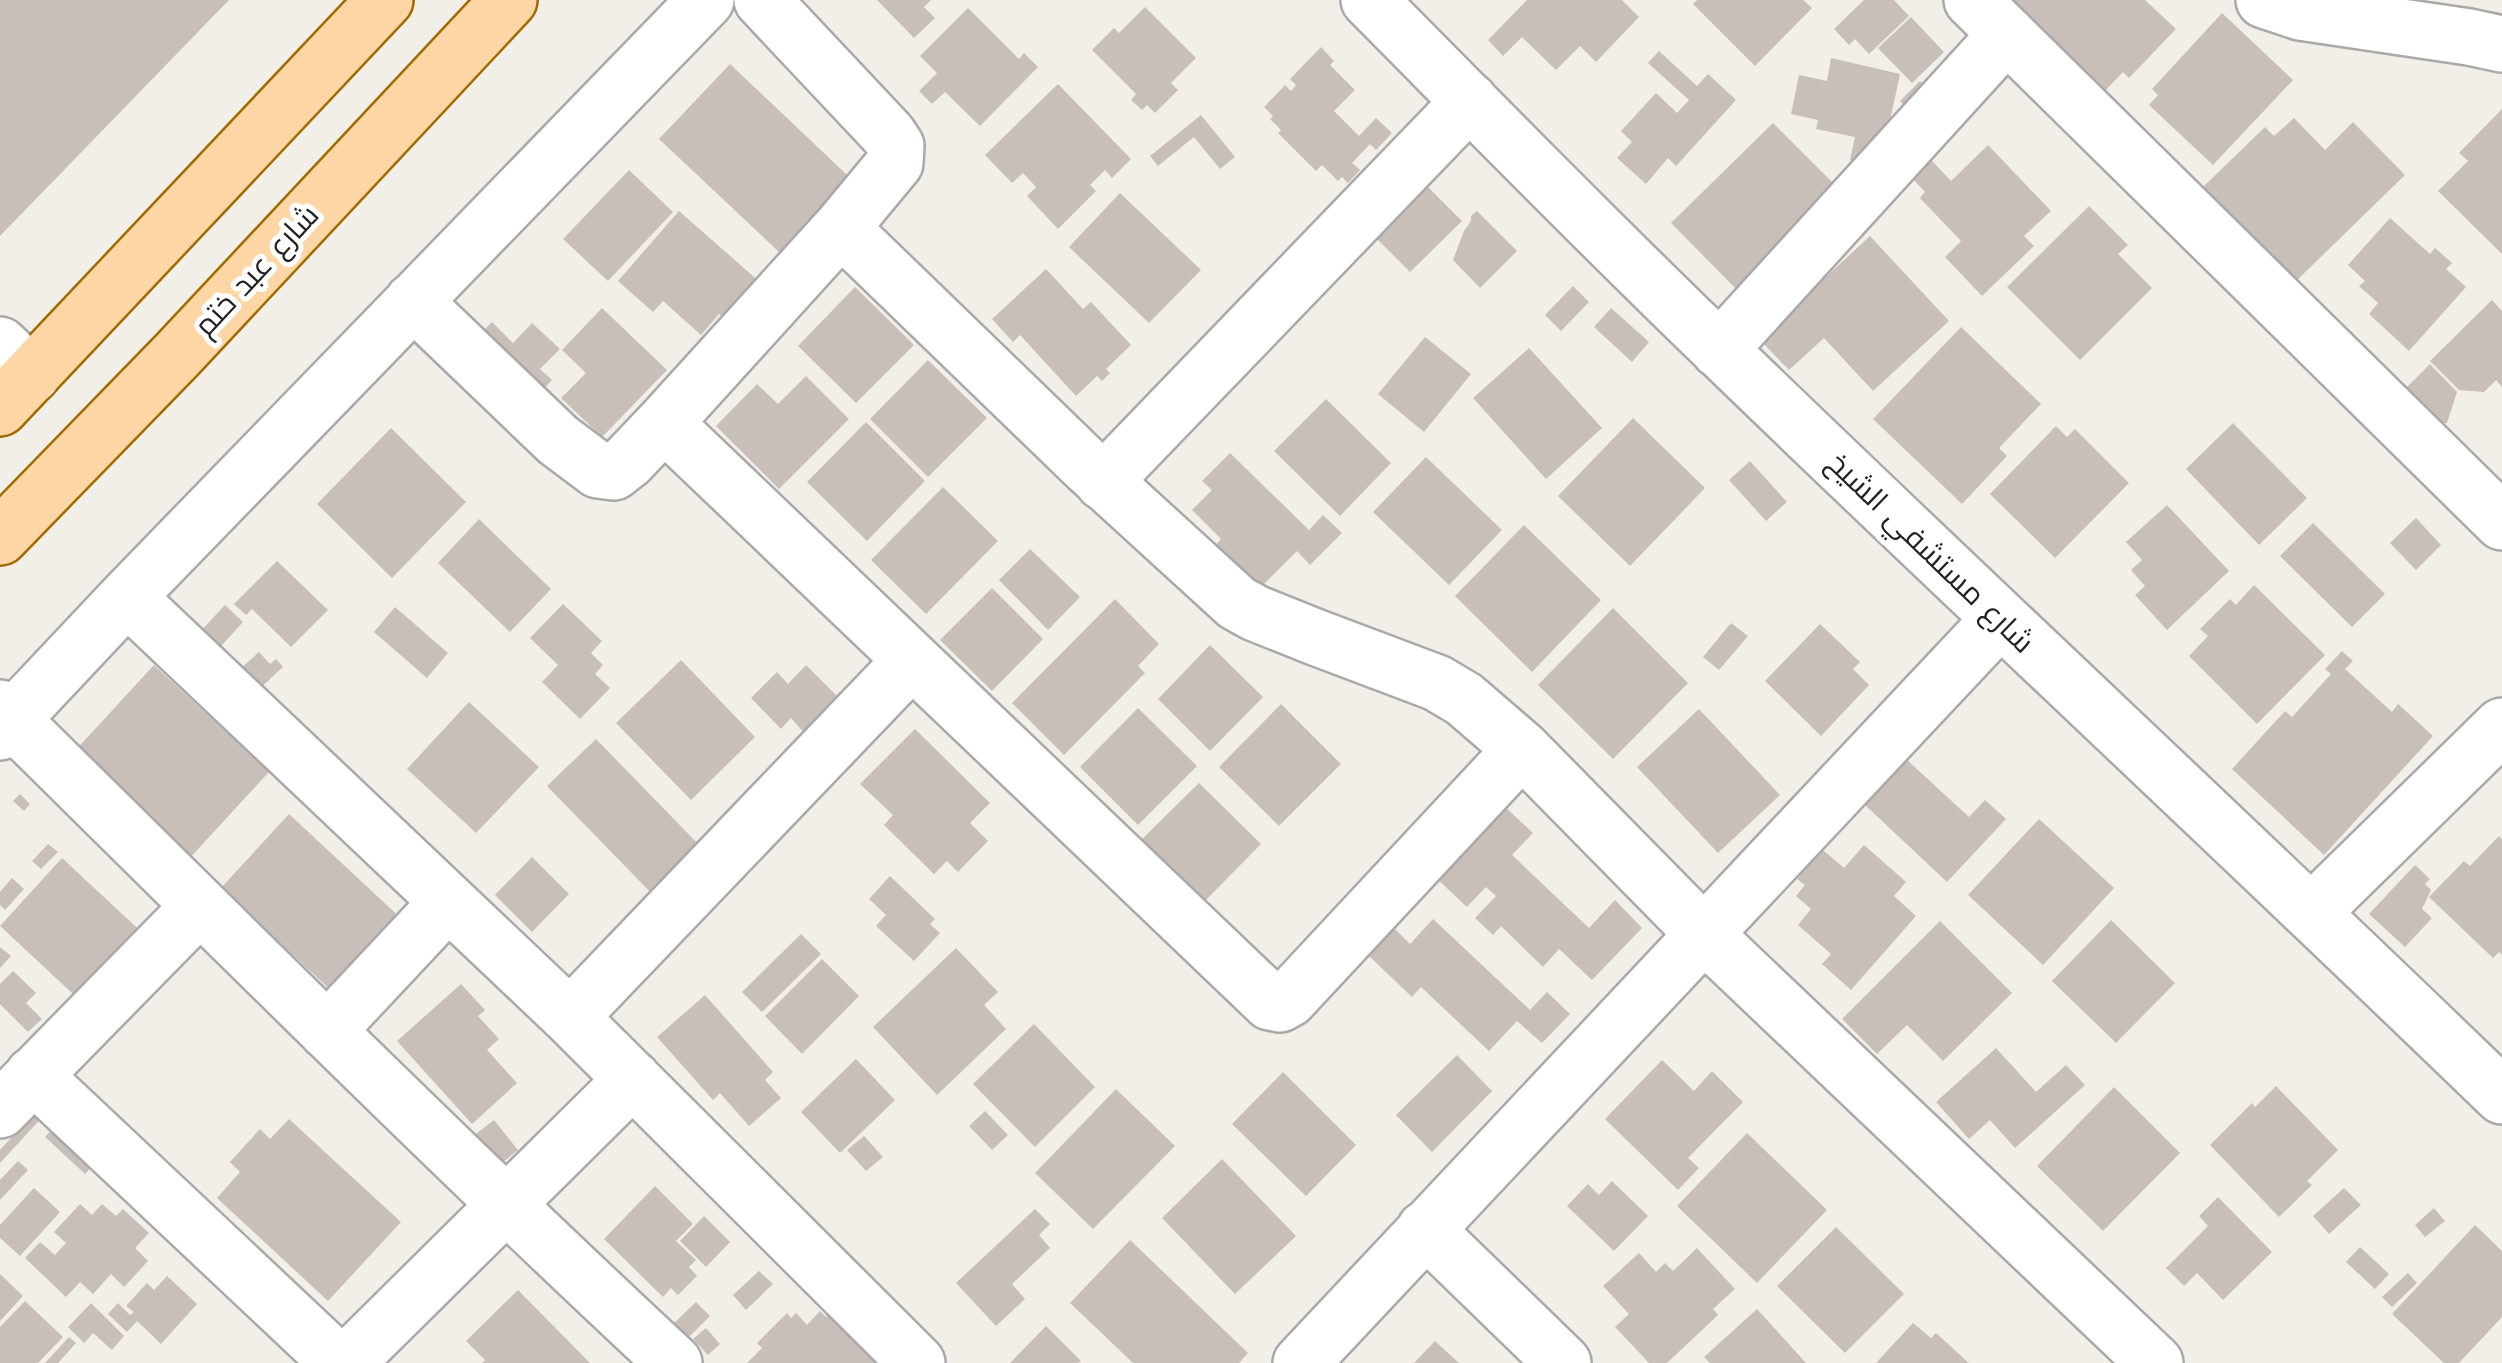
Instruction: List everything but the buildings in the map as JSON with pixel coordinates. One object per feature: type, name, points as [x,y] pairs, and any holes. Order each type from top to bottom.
[{"type":"main road","points":[[11,376],[385,0]]},
{"type":"main road","name":"شارع عبد ختم","points":[[0,536],[177,354],[509,0]]},
{"type":"street","points":[[674,1363],[505,1206],[4,720],[706,0]]},
{"type":"street","points":[[413,302],[586,463],[614,472],[628,462],[841,228],[895,162],[896,146],[888,134],[762,0]]},
{"type":"street","name":"شارع مستشفي الشيخ","points":[[1368,0],[1719,350],[2502,1096]]},
{"type":"street","points":[[2264,0],[2300,12],[2502,44]]},
{"type":"street","points":[[1719,350],[1989,17],[2502,522]]},
{"type":"street","points":[[1104,482],[1470,101]]},
{"type":"street","points":[[841,228],[1104,482],[1237,603],[1437,683],[1464,699],[1522,750],[1704,934],[2156,1363]]},
{"type":"street","points":[[664,424],[1270,1002],[1280,1004],[1290,999],[1522,750]]},
{"type":"street","points":[[127,597],[570,1018],[917,1363]]},
{"type":"street","points":[[1301,1363],[2000,619]]},
{"type":"street","points":[[570,1018],[912,660]]},
{"type":"street","points":[[2312,912],[2502,726]]},
{"type":"street","points":[[327,1031],[448,902]]},
{"type":"street","points":[[199,906],[17,1092],[342,1363],[633,1080]]},
{"type":"street","points":[[1426,1229],[1563,1363]]}]
